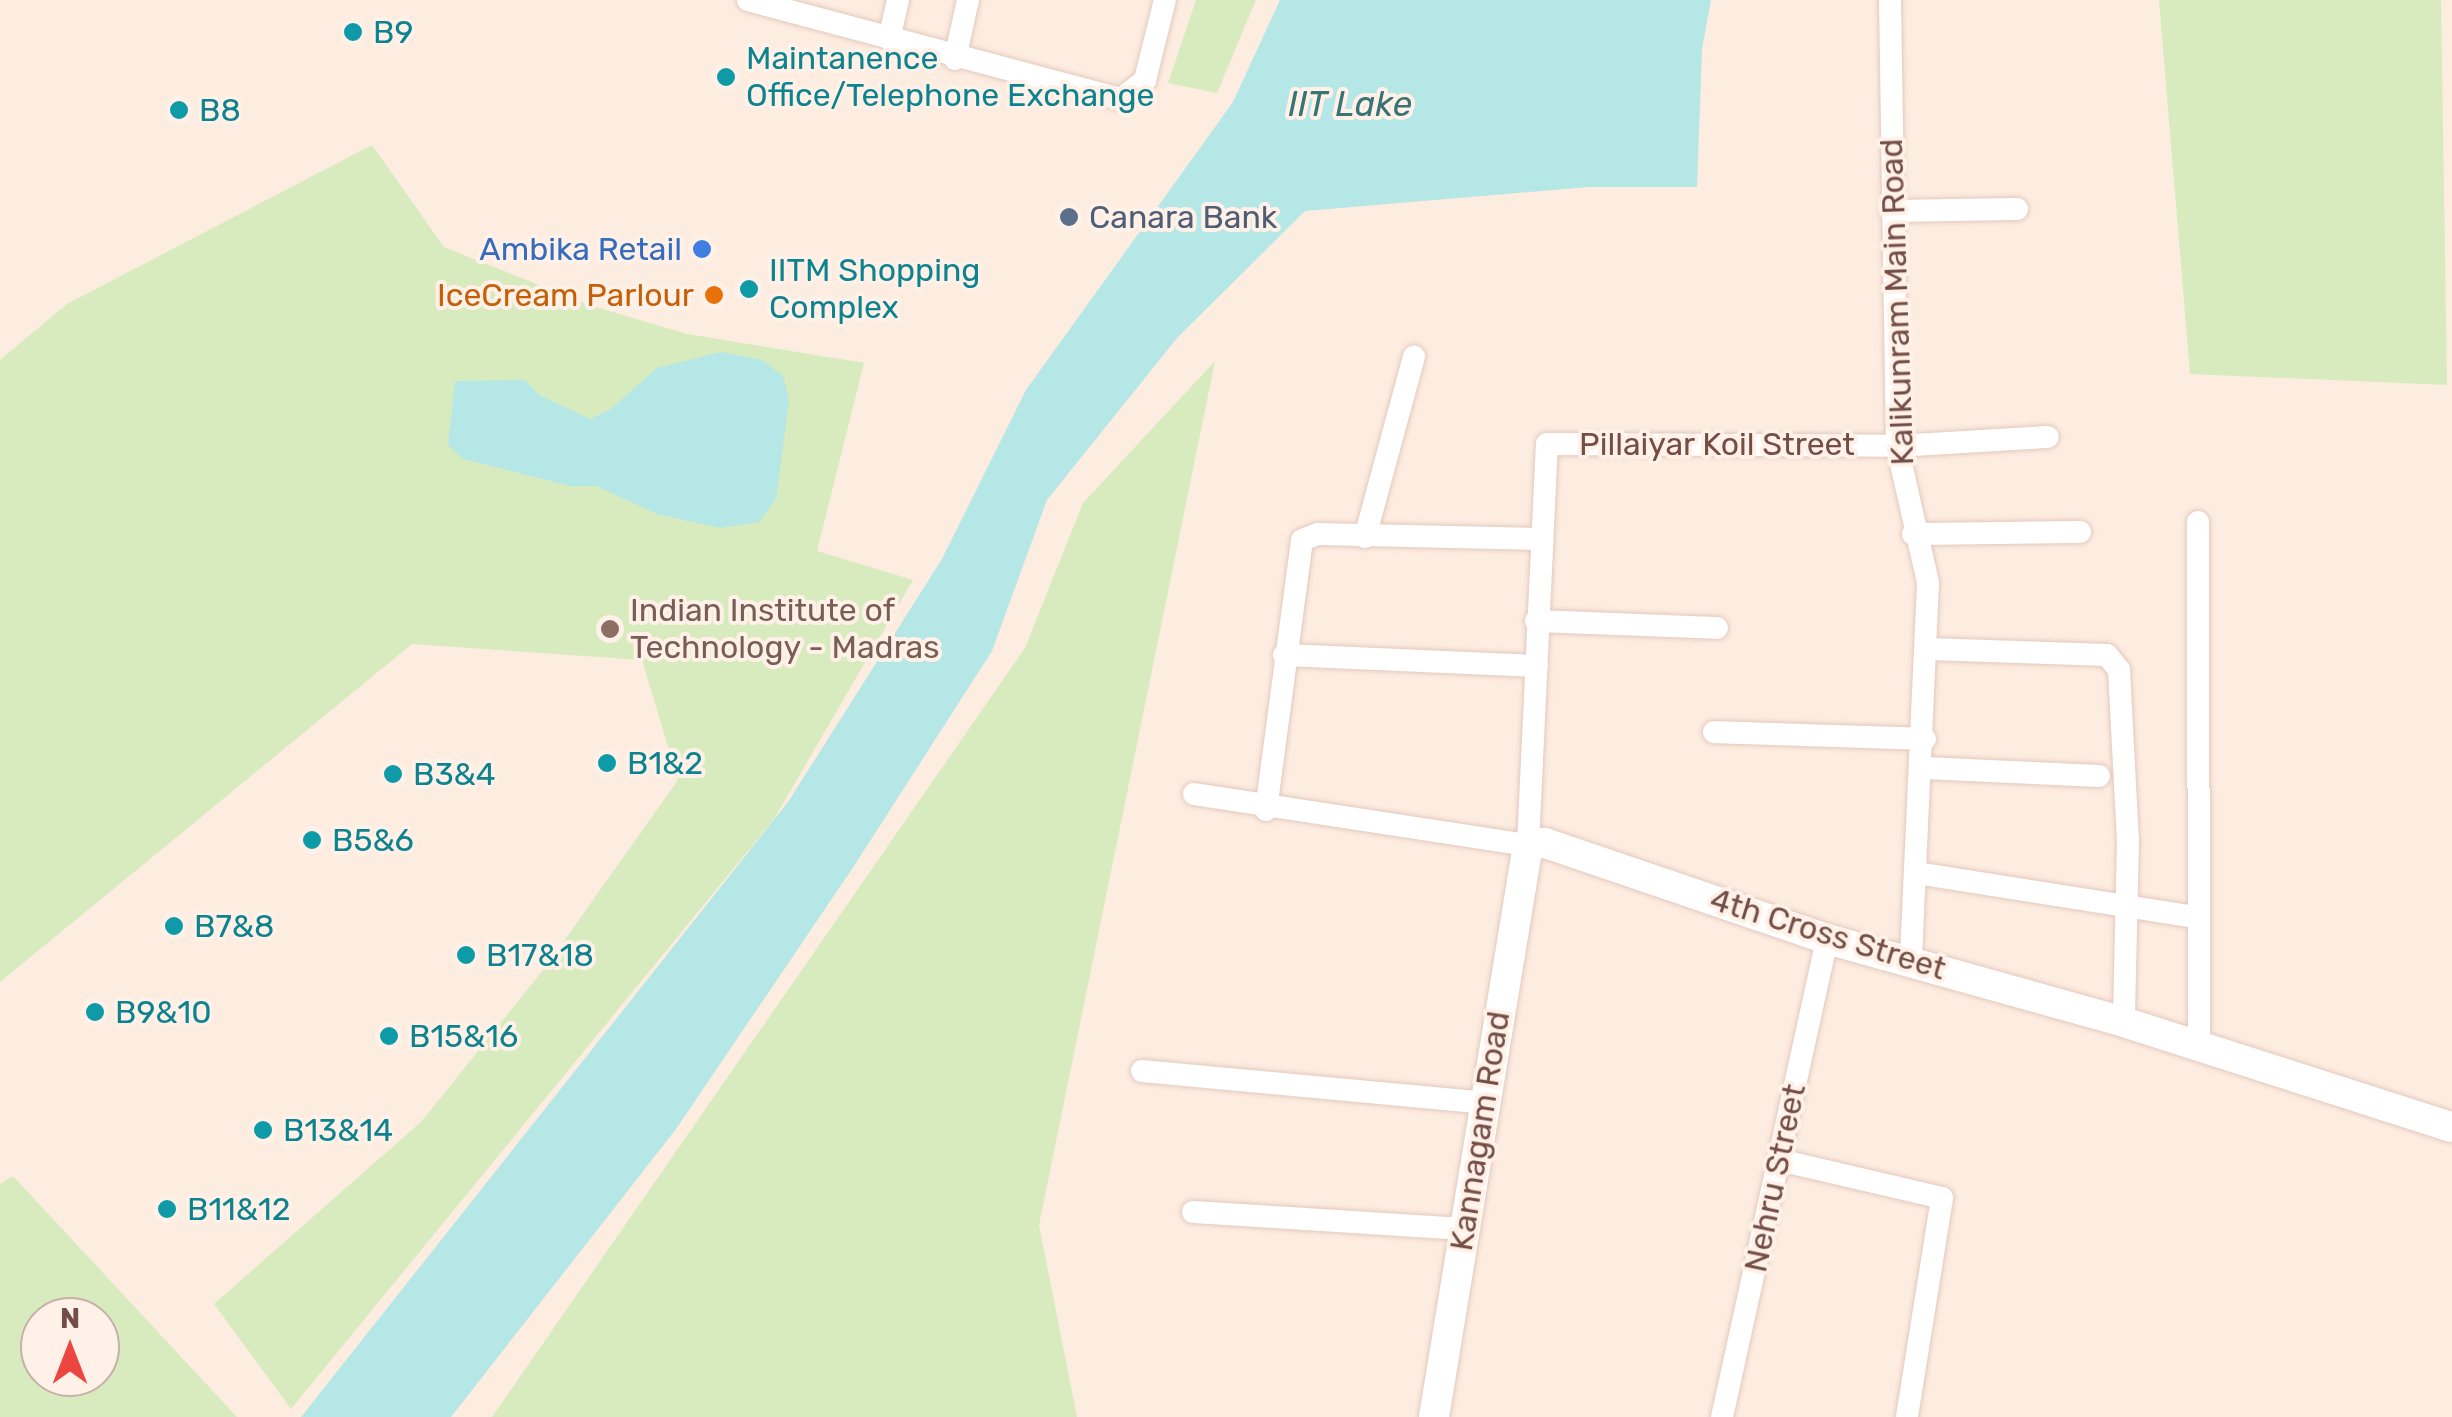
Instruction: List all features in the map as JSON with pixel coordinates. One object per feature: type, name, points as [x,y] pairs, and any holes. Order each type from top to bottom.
[{"type":"street","points":[[748,0],[955,59],[1121,99],[1145,80],[1166,0]]},
{"type":"street","points":[[889,40],[898,0]]},
{"type":"street","points":[[955,59],[968,0]]},
{"type":"street","name":"Kalikunram Main Road","points":[[1890,0],[1897,446],[1913,534],[1928,583],[1926,739],[1911,959]]},
{"type":"street","points":[[1891,211],[2017,209]]},
{"type":"street","points":[[1365,537],[1414,356]]},
{"type":"street","name":"Pillaiyar Koil Street","points":[[1528,846],[1547,444],[1897,446],[2048,437]]},
{"type":"street","points":[[2198,522],[2195,917],[2199,1048]]},
{"type":"street","points":[[1913,534],[2080,532]]},
{"type":"street","points":[[1266,810],[1302,540],[1541,539]]},
{"type":"street","points":[[1536,621],[1717,628]]},
{"type":"street","points":[[1929,648],[2107,654],[2119,670],[2128,907],[2124,1022]]},
{"type":"street","points":[[1284,654],[1537,666]]},
{"type":"street","points":[[1714,732],[1926,739]]},
{"type":"street","points":[[1924,768],[2099,776]]},
{"type":"street","name":"4th Cross Street","points":[[1194,794],[1266,810],[1528,846],[1545,843],[1827,939],[1911,959],[2124,1022],[2452,1127]]},
{"type":"street","name":"Kannagam Road","points":[[1434,1417],[1528,846]]},
{"type":"street","points":[[1916,873],[2195,917]]},
{"type":"street","name":"Nehru Street","points":[[1722,1417],[1827,939]]},
{"type":"street","points":[[1142,1072],[1485,1103]]},
{"type":"street","points":[[1779,1160],[1942,1198],[1907,1417]]},
{"type":"street","points":[[1192,1212],[1464,1229]]},
{"type":"green space","points":[[1196,0],[1256,0],[1217,93],[1168,83]]},
{"type":"green space","points":[[2159,0],[2441,0],[2447,385],[2190,374]]},
{"type":"green space","points":[[372,145],[444,247],[589,305],[687,334],[864,363],[817,551],[913,580],[774,819],[291,1409],[214,1304],[422,1121],[547,965],[678,780],[642,660],[412,644],[0,982],[0,360],[67,304]]},
{"type":"green space","points":[[1215,361],[1039,1225],[1077,1417],[492,1417],[1025,648],[1083,503]]},
{"type":"green space","points":[[13,1176],[237,1417],[0,1417],[0,1184]]},
{"type":"water","name":"IIT Lake","points":[[1280,0],[1711,0],[1702,49],[1697,187],[1588,187],[1305,211],[1177,338],[1047,500],[992,651],[854,866],[676,1129],[451,1417],[301,1417],[788,802],[942,559],[1026,390],[1233,102]]},
{"type":"water","points":[[721,352],[762,360],[783,376],[789,400],[776,499],[759,522],[720,528],[657,514],[596,486],[570,486],[463,459],[448,445],[455,381],[525,380],[539,395],[590,419],[611,409],[657,368]]},
{"type":"place","name":"B9","points":[[353,32]]},
{"type":"place","name":"Maintanence Office/Telephone Exchange","points":[[726,77]]},
{"type":"place","name":"B8","points":[[179,110]]},
{"type":"place","name":"Canara Bank","points":[[1069,217]]},
{"type":"place","name":"Ambika Retail","points":[[702,249]]},
{"type":"place","name":"IITM Shopping Complex","points":[[749,289]]},
{"type":"place","name":"IceCream Parlour","points":[[714,295]]},
{"type":"place","name":"Indian Institute of Technology - Madras","points":[[610,629]]},
{"type":"place","name":"B1&2","points":[[607,763]]},
{"type":"place","name":"B3&4","points":[[393,774]]},
{"type":"place","name":"B5&6","points":[[312,840]]},
{"type":"place","name":"B7&8","points":[[174,926]]},
{"type":"place","name":"B17&18","points":[[466,955]]},
{"type":"place","name":"B9&10","points":[[95,1012]]},
{"type":"place","name":"B15&16","points":[[389,1036]]},
{"type":"place","name":"B13&14","points":[[263,1130]]},
{"type":"place","name":"B11&12","points":[[167,1209]]}]
